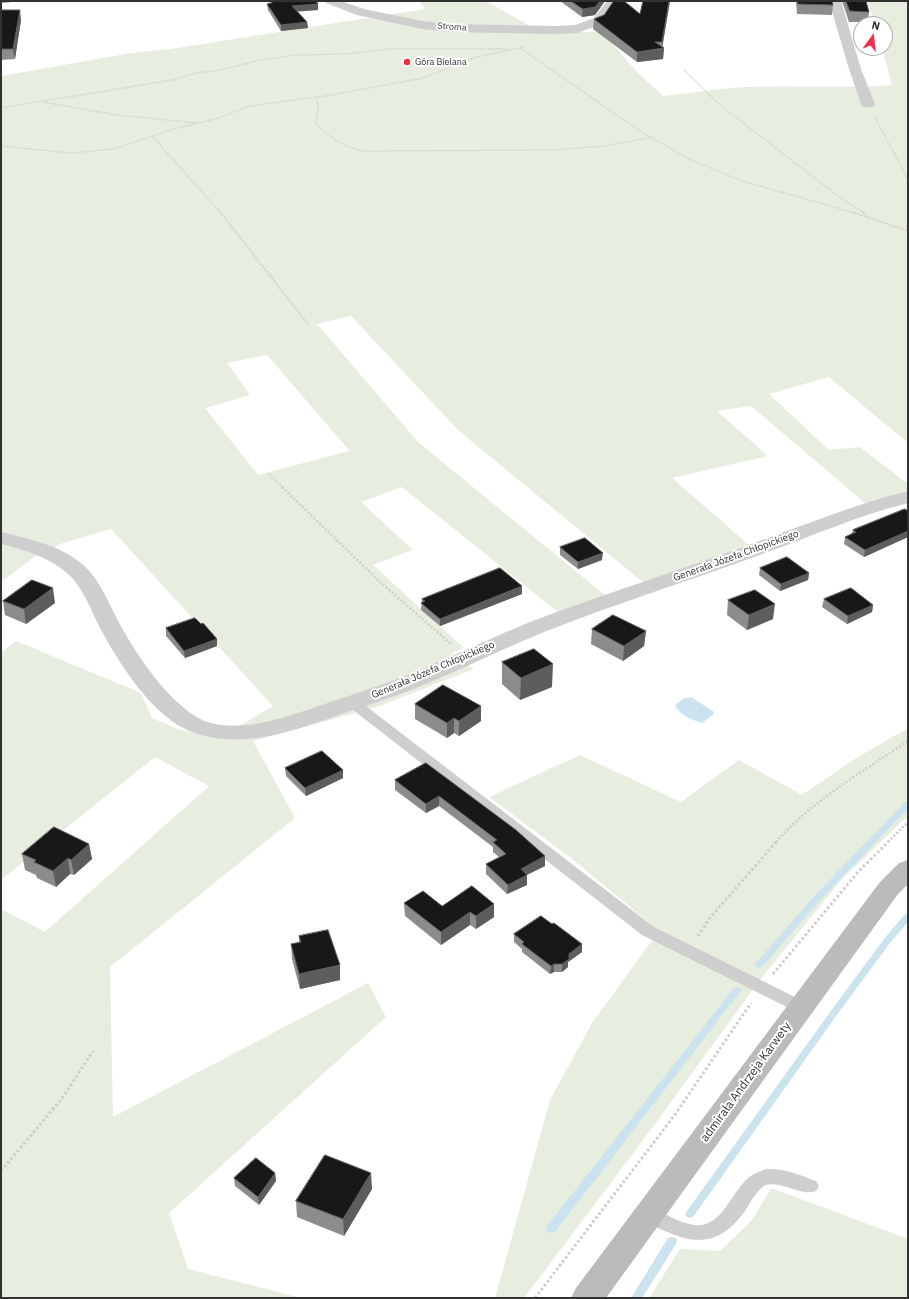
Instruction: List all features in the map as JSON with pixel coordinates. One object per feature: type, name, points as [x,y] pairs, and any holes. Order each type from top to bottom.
[{"type":"main road","name":"admirała Andrzeja Karwety","points":[[587,1298],[889,888],[908,869]]},
{"type":"street","name":"Stroma","points":[[330,1],[361,12],[422,25],[451,28],[549,30],[577,29],[598,21],[613,1]]},
{"type":"street","points":[[835,1],[855,69],[868,104]]},
{"type":"street","name":"Generała Józefa Chłopickiego","points":[[1,538],[45,551],[70,564],[87,582],[119,645],[162,699],[181,717],[193,724],[212,730],[231,732],[265,729],[307,718],[353,703],[433,672],[534,628],[783,540],[837,519],[908,497]]},
{"type":"lane","points":[[353,703],[648,931],[801,1007]]},
{"type":"lane","points":[[649,1214],[676,1228],[695,1234],[711,1231],[735,1210],[745,1192],[759,1180],[775,1176],[810,1186]]},
{"type":"path","points":[[1,146],[71,153],[114,149],[174,129],[219,118],[249,106],[317,97],[423,78],[473,58],[521,48],[605,107],[652,137],[708,168],[780,192],[870,217],[908,231]]},
{"type":"path","points":[[1,108],[172,80],[196,73],[215,71],[261,60],[295,55],[344,54],[389,49],[512,50]]},
{"type":"path","points":[[684,70],[720,105],[842,199],[870,217]]},
{"type":"path","points":[[317,97],[318,108],[316,124],[335,142],[345,148],[363,151],[552,150],[604,146],[652,137]]},
{"type":"path","points":[[41,102],[117,115],[199,124]]},
{"type":"path","points":[[868,104],[908,180]]},
{"type":"path","points":[[153,137],[208,197],[308,324]]},
{"type":"path","points":[[269,474],[379,581],[466,657]]},
{"type":"path","points":[[688,951],[709,919],[794,822],[816,803],[908,741]]},
{"type":"path","points":[[535,1298],[674,1116],[762,987],[858,872],[908,822]]},
{"type":"path","points":[[1,1171],[63,1097],[93,1051]]},
{"type":"green space","points":[[419,1],[486,1],[532,27],[576,32],[602,32],[637,72],[663,96],[716,89],[748,87],[856,87],[892,85],[884,56],[893,56],[893,16],[872,16],[867,1],[908,1],[908,443],[829,377],[769,394],[829,450],[860,447],[908,484],[908,492],[866,504],[751,406],[717,411],[768,456],[672,478],[750,546],[644,583],[459,431],[351,316],[317,324],[418,442],[606,596],[559,613],[402,487],[361,502],[413,550],[373,565],[464,648],[451,653],[474,669],[377,707],[253,741],[295,818],[110,967],[113,1117],[368,983],[386,1017],[169,1213],[188,1269],[302,1298],[1,1298],[1,909],[45,932],[209,786],[155,757],[1,880],[1,653],[16,641],[141,693],[152,718],[177,729],[219,738],[273,706],[111,529],[63,543],[37,555],[1,582],[1,76],[132,53],[171,49],[425,9]],"holes":[[[267,355],[349,451],[258,475],[205,408],[250,395],[227,363]]]},
{"type":"green space","points":[[908,728],[908,816],[842,879],[763,976],[641,1143],[524,1298],[495,1298],[550,1100],[592,1023],[659,931],[571,858],[489,797],[580,755],[681,802],[739,760],[802,795],[858,757]]},
{"type":"green space","points":[[771,1188],[908,1239],[908,1298],[649,1298],[680,1249],[720,1251],[752,1220]]},
{"type":"water","points":[[691,697],[713,711],[714,714],[702,723],[690,719],[680,712],[675,705],[683,699]]},
{"type":"building","points":[[271,1],[316,1],[318,4],[292,6],[307,22],[281,25],[267,4],[272,3]]},
{"type":"building","points":[[571,1],[600,1],[595,7],[583,9]]},
{"type":"building","points":[[614,1],[624,1],[640,14],[643,1],[669,1],[662,42],[655,42],[664,48],[637,52],[594,19],[604,15]]},
{"type":"building","points":[[798,1],[832,1],[833,5],[798,4]]},
{"type":"building","points":[[846,1],[866,1],[869,12],[850,11]]},
{"type":"building","points":[[1,10],[20,10],[13,49],[1,49]]},
{"type":"building","points":[[905,509],[908,511],[908,531],[865,550],[845,537],[856,532],[853,530]]},
{"type":"building","points":[[585,538],[603,553],[578,562],[560,547]]},
{"type":"building","points":[[787,557],[809,573],[781,584],[760,568]]},
{"type":"building","points":[[500,568],[522,586],[440,619],[421,603],[425,601],[422,599]]},
{"type":"building","points":[[32,580],[53,588],[24,609],[3,601]]},
{"type":"building","points":[[851,588],[873,605],[848,616],[824,599]]},
{"type":"building","points":[[755,590],[775,604],[749,615],[728,600]]},
{"type":"building","points":[[613,615],[646,631],[624,646],[592,629]]},
{"type":"building","points":[[195,618],[201,624],[203,623],[217,639],[184,651],[166,628]]},
{"type":"building","points":[[534,649],[553,664],[521,678],[502,662]]},
{"type":"building","points":[[443,685],[481,706],[459,721],[454,718],[447,723],[415,704]]},
{"type":"building","points":[[322,751],[343,770],[305,788],[285,768]]},
{"type":"building","points":[[426,763],[516,830],[545,856],[521,869],[527,875],[508,885],[486,864],[506,854],[493,842],[497,840],[439,796],[426,804],[395,780]]},
{"type":"building","points":[[54,827],[89,844],[71,860],[68,858],[53,871],[34,862],[36,860],[22,854]]},
{"type":"building","points":[[472,886],[494,904],[476,916],[470,912],[441,932],[404,903],[423,891],[442,906]]},
{"type":"building","points":[[541,916],[552,924],[554,923],[582,944],[569,954],[569,959],[562,964],[554,964],[551,966],[522,944],[524,942],[514,934]]},
{"type":"building","points":[[328,930],[340,965],[299,974],[291,944],[301,942],[299,936]]},
{"type":"building","points":[[325,1155],[371,1173],[343,1219],[296,1201]]},
{"type":"building","points":[[256,1158],[275,1173],[258,1197],[234,1178]]},
{"type":"waterway","points":[[759,965],[818,897],[908,804]]},
{"type":"waterway","points":[[690,1214],[836,1010],[887,941],[908,916]]},
{"type":"waterway","points":[[551,1229],[737,990]]},
{"type":"waterway","points":[[636,1298],[672,1241]]},
{"type":"place","name":"Góra Bielana","points":[[407,62]]}]
